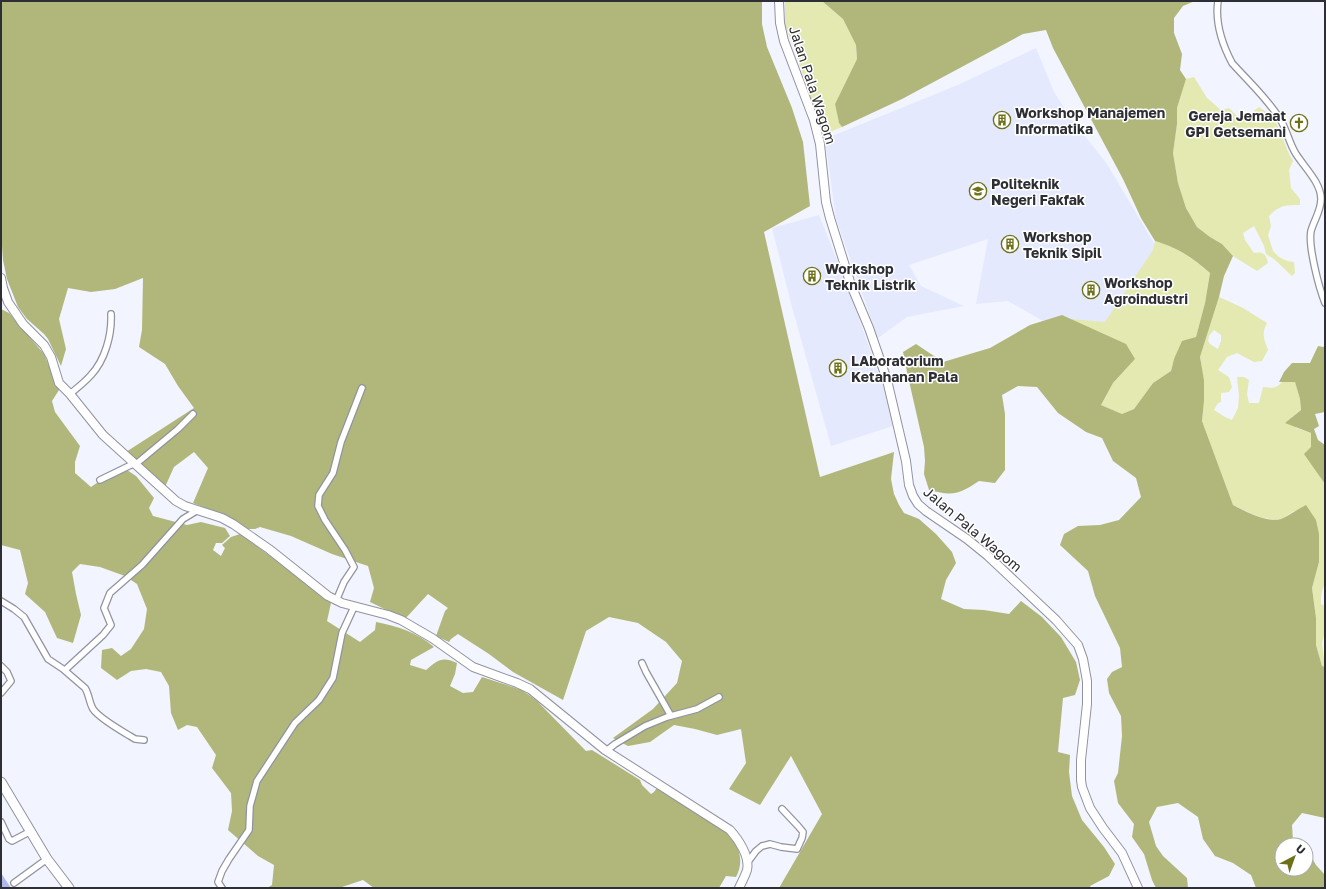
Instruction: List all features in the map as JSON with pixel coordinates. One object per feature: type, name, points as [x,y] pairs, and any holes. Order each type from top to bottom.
[{"type":"main road","name":"Jalan Pala Wagom","points":[[779,1],[780,23],[784,41],[814,120],[820,144],[826,202],[830,218],[851,284],[869,328],[885,374],[906,461],[909,485],[913,496],[918,504],[988,556],[1056,620],[1078,645],[1083,659],[1087,681],[1081,760],[1081,783],[1090,808],[1122,853],[1138,888]]},
{"type":"main road","points":[[1,278],[3,288],[12,309],[23,324],[44,345],[51,357],[59,383],[70,394],[103,435],[176,501],[185,506],[222,518],[269,549],[336,601],[401,620],[432,638],[473,667],[527,687],[606,751],[730,830],[735,835],[742,847],[747,863],[747,870],[739,888]]},
{"type":"main road","points":[[1,782],[47,859],[68,888]]},
{"type":"street","points":[[1218,1],[1216,12],[1223,42],[1228,55],[1232,62],[1280,119],[1294,150],[1318,188],[1321,200],[1311,236],[1317,278],[1325,303]]},
{"type":"street","points":[[70,394],[89,378],[98,366],[107,346],[112,326],[111,314]]},
{"type":"street","points":[[336,601],[344,582],[354,567],[318,506],[319,495],[333,473],[340,442],[362,388]]},
{"type":"street","points":[[100,480],[136,464],[178,429],[193,414]]},
{"type":"street","points":[[65,670],[103,635],[111,625],[104,608],[110,593],[142,565],[183,519],[198,510]]},
{"type":"street","points":[[1,601],[24,617],[48,658],[65,670],[86,690],[92,707],[98,714],[135,739],[144,740]]},
{"type":"street","points":[[222,888],[218,882],[222,871],[249,830],[250,806],[257,781],[295,723],[319,700],[333,678],[342,633],[354,606]]},
{"type":"street","points":[[642,663],[672,716]]},
{"type":"street","points":[[1,666],[6,670],[11,681],[1,693]]},
{"type":"street","points":[[606,751],[645,726],[697,709],[718,697]]},
{"type":"street","points":[[747,863],[762,846],[770,844],[797,849],[803,832],[782,809]]},
{"type":"street","points":[[1,822],[9,839],[12,841],[31,831]]},
{"type":"street","points":[[14,883],[47,859]]},
{"type":"shaded area","name":"Politeknik Negeri Fakfak","points":[[1036,48],[1054,92],[1069,116],[1107,164],[1158,250],[1149,299],[1076,340],[1008,301],[976,304],[988,239],[909,265],[921,286],[964,306],[907,317],[878,338],[836,219],[825,139],[960,84]]},
{"type":"shaded area","points":[[819,215],[847,285],[896,425],[831,446],[792,307],[772,228]]},
{"type":"green space","points":[[1,1],[762,1],[762,24],[767,47],[792,108],[803,142],[810,206],[764,232],[820,477],[894,452],[891,479],[894,494],[899,505],[904,513],[919,519],[936,534],[952,552],[956,563],[946,580],[941,599],[964,609],[984,610],[1009,614],[1021,601],[1042,617],[1061,637],[1076,662],[1080,680],[1075,695],[1063,698],[1058,752],[1070,755],[1069,772],[1072,796],[1082,820],[1104,847],[1115,864],[1109,876],[1090,886],[1091,888],[779,888],[822,814],[791,756],[760,805],[729,789],[746,763],[741,729],[717,735],[674,725],[650,742],[628,746],[613,738],[653,709],[677,683],[682,661],[666,642],[638,623],[609,617],[586,631],[563,700],[513,672],[458,634],[449,642],[436,636],[445,611],[448,608],[428,594],[405,619],[370,602],[374,588],[368,566],[332,554],[291,536],[260,527],[255,529],[244,529],[219,513],[193,503],[208,468],[194,452],[174,467],[165,487],[126,452],[194,408],[178,386],[165,364],[139,347],[142,330],[143,278],[115,289],[91,292],[68,288],[59,319],[66,349],[61,366],[48,339],[27,319],[18,307],[7,279],[3,260],[1,232]]},
{"type":"green space","points":[[785,1],[822,1],[843,19],[856,45],[857,59],[835,104],[839,123],[842,127],[825,134],[785,25]]},
{"type":"green space","points":[[822,1],[1195,1],[1183,6],[1174,18],[1174,33],[1182,54],[1180,70],[1186,79],[1177,108],[1177,124],[1173,153],[1178,183],[1186,208],[1197,227],[1222,244],[1233,256],[1224,276],[1200,357],[1204,380],[1202,421],[1233,505],[1257,516],[1275,520],[1281,519],[1306,505],[1316,520],[1319,534],[1319,562],[1312,588],[1316,618],[1316,645],[1322,666],[1325,667],[1325,818],[1302,813],[1292,825],[1293,837],[1274,837],[1274,877],[1314,877],[1314,862],[1325,875],[1325,888],[1256,888],[1251,875],[1233,863],[1215,856],[1203,839],[1198,817],[1178,803],[1157,807],[1149,822],[1156,846],[1163,856],[1187,878],[1188,888],[1156,888],[1152,880],[1144,854],[1132,837],[1134,824],[1118,803],[1114,781],[1118,773],[1122,736],[1121,716],[1109,693],[1107,679],[1112,672],[1122,667],[1120,648],[1095,596],[1088,571],[1060,545],[1064,534],[1078,526],[1100,525],[1119,520],[1141,497],[1136,478],[1113,461],[1102,438],[1086,432],[1058,413],[1037,387],[1018,386],[1002,395],[1005,414],[1005,470],[995,483],[979,481],[960,492],[944,493],[929,490],[924,474],[924,447],[903,352],[916,344],[943,362],[990,348],[1030,325],[1062,315],[1126,344],[1135,359],[1113,383],[1101,405],[1122,414],[1134,409],[1153,383],[1171,371],[1174,359],[1182,341],[1196,337],[1205,303],[1210,273],[1197,262],[1184,254],[1155,241],[1141,218],[1123,179],[1053,48],[1046,30],[1023,34],[902,99],[842,127],[839,123],[835,104],[857,59],[856,45],[843,19]]},
{"type":"green space","points":[[1194,77],[1207,98],[1221,110],[1229,108],[1237,116],[1246,117],[1259,107],[1271,116],[1278,127],[1293,161],[1289,170],[1291,188],[1300,199],[1300,205],[1283,206],[1273,212],[1269,216],[1271,226],[1268,235],[1273,251],[1279,257],[1287,261],[1294,262],[1295,273],[1292,276],[1274,259],[1266,254],[1264,246],[1254,226],[1243,233],[1245,240],[1254,253],[1260,252],[1264,254],[1268,263],[1257,271],[1233,256],[1222,244],[1197,227],[1186,208],[1178,183],[1173,153],[1177,124],[1177,108],[1186,79]]},
{"type":"green space","points":[[1155,241],[1184,254],[1197,262],[1210,273],[1205,303],[1196,337],[1174,359],[1171,371],[1153,383],[1134,409],[1122,414],[1101,405],[1113,383],[1135,359],[1071,319],[1105,322],[1153,250]]},
{"type":"green space","points":[[1219,297],[1243,308],[1267,323],[1265,327],[1264,340],[1268,350],[1262,361],[1254,362],[1237,353],[1227,357],[1218,370],[1229,377],[1232,387],[1229,392],[1221,393],[1221,402],[1218,403],[1214,410],[1232,420],[1238,408],[1239,396],[1237,377],[1244,377],[1249,380],[1247,394],[1249,403],[1259,403],[1263,387],[1274,388],[1282,382],[1295,382],[1300,399],[1301,410],[1292,417],[1296,428],[1311,433],[1313,466],[1325,484],[1325,584],[1321,604],[1325,606],[1325,630],[1322,644],[1325,667],[1322,666],[1316,645],[1316,618],[1312,588],[1319,562],[1294,511],[1283,518],[1271,519],[1258,516],[1233,505],[1202,421],[1204,381],[1200,357]],"holes":[[[1214,330],[1221,335],[1221,341],[1218,349],[1210,344],[1208,341],[1209,336]]]},
{"type":"green space","points":[[1,309],[9,313],[44,354],[59,390],[52,401],[55,412],[80,446],[75,462],[75,473],[91,487],[121,466],[136,476],[154,498],[149,508],[153,516],[187,525],[201,522],[225,528],[230,536],[222,543],[216,543],[213,550],[221,556],[225,548],[222,545],[231,537],[240,534],[331,603],[327,621],[360,642],[375,630],[376,622],[392,626],[414,634],[434,647],[411,660],[410,665],[426,670],[440,660],[448,660],[457,663],[455,674],[450,686],[463,693],[473,692],[482,677],[522,690],[537,701],[586,751],[592,750],[640,780],[642,785],[651,794],[657,788],[730,835],[740,855],[740,866],[736,877],[726,876],[719,888],[374,888],[363,880],[339,888],[267,888],[272,885],[274,865],[258,856],[228,830],[232,811],[231,793],[212,768],[216,755],[197,727],[187,725],[178,730],[171,713],[169,686],[161,672],[146,669],[131,671],[117,680],[101,668],[102,650],[112,648],[121,656],[131,649],[144,629],[147,609],[137,584],[125,576],[100,567],[80,564],[72,572],[81,615],[73,643],[57,638],[45,612],[25,594],[28,583],[20,550],[1,545]]},
{"type":"green space","points":[[1318,346],[1325,346],[1325,412],[1315,414],[1319,426],[1314,429],[1318,440],[1325,445],[1325,484],[1304,454],[1311,447],[1311,433],[1285,423],[1301,410],[1300,399],[1295,382],[1279,382],[1284,372],[1292,363],[1310,363]]},
{"type":"water","points":[[1,873],[11,888],[1,888]]},
{"type":"place","name":"Workshop Manajemen Informatika","points":[[1002,120]]},
{"type":"place","name":"Gereja Jemaat GPI Getsemani","points":[[1299,123]]},
{"type":"place","name":"Politeknik Negeri Fakfak","points":[[978,191]]},
{"type":"place","name":"Workshop Teknik Sipil","points":[[1010,244]]},
{"type":"place","name":"Workshop Teknik Listrik","points":[[812,276]]},
{"type":"place","name":"Workshop Agroindustri","points":[[1091,290]]},
{"type":"place","name":"LAboratorium Ketahanan Pala","points":[[838,368]]}]
